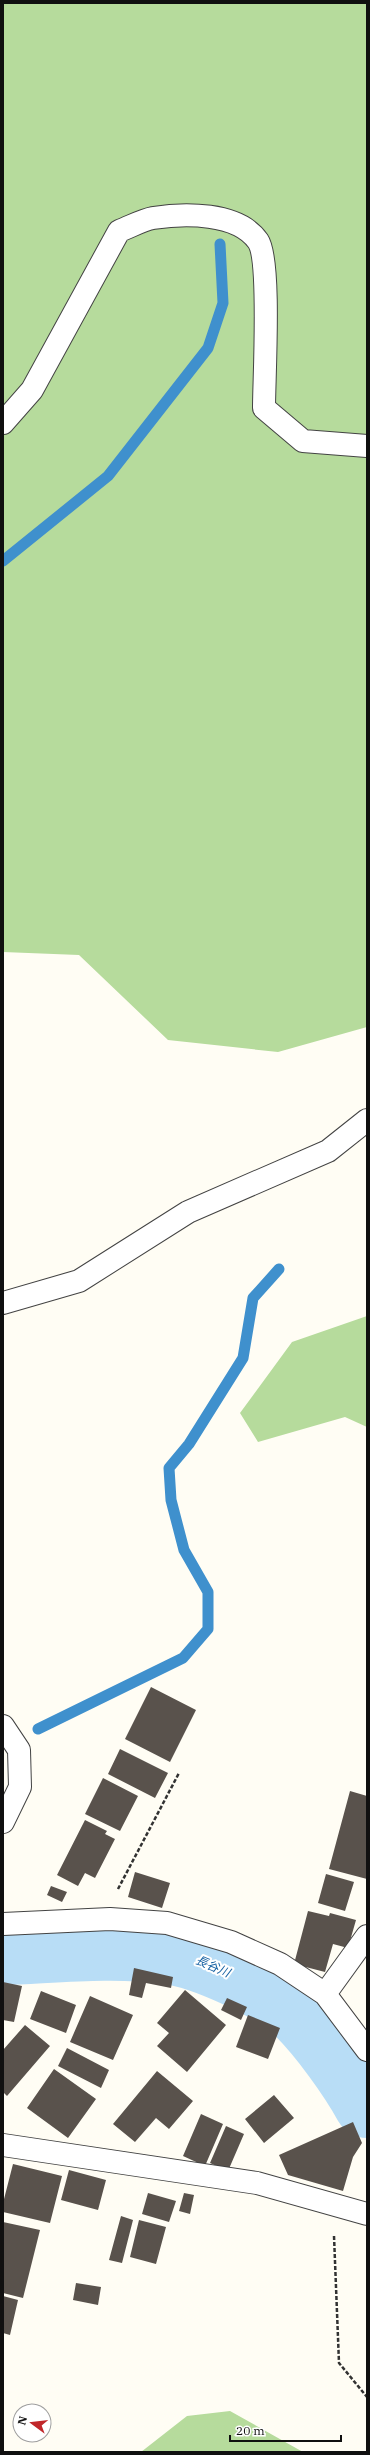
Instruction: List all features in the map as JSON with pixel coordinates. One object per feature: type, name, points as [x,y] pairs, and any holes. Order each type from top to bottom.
[{"type":"street","points":[[3,423],[32,390],[119,231],[152,218],[198,215],[241,225],[259,242],[266,273],[264,408],[303,441],[367,446]]},
{"type":"street","points":[[3,1303],[79,1281],[188,1212],[328,1151],[367,1120]]},
{"type":"street","points":[[3,1726],[19,1750],[20,1787],[3,1822]]},
{"type":"street","points":[[3,1924],[110,1919],[167,1923],[231,1942],[280,1964],[325,1994],[367,2050]]},
{"type":"street","points":[[325,1994],[367,1936]]},
{"type":"street","points":[[3,2145],[257,2183],[367,2214]]},
{"type":"path","points":[[110,1919],[111,1901],[179,1773]]},
{"type":"path","points":[[315,2199],[334,2233],[339,2363],[367,2398]]},
{"type":"green space","points":[[3,3],[367,3],[367,1027],[278,1052],[168,1040],[79,955],[3,952]]},
{"type":"green space","points":[[367,1316],[367,1427],[345,1417],[258,1442],[240,1413],[292,1342]]},
{"type":"green space","points":[[230,2411],[303,2452],[141,2452],[187,2416]]},
{"type":"building","points":[[151,1687],[196,1710],[170,1762],[125,1739]]},
{"type":"building","points":[[120,1749],[168,1773],[155,1798],[108,1774]]},
{"type":"building","points":[[103,1778],[138,1796],[120,1831],[85,1814]]},
{"type":"building","points":[[350,1791],[367,1796],[367,1879],[329,1869]]},
{"type":"building","points":[[85,1820],[107,1831],[105,1834],[115,1839],[95,1878],[85,1873],[78,1886],[57,1875]]},
{"type":"building","points":[[135,1872],[170,1883],[162,1908],[128,1897]]},
{"type":"building","points":[[326,1874],[354,1882],[345,1911],[318,1903]]},
{"type":"building","points":[[51,1886],[67,1892],[62,1902],[47,1895]]},
{"type":"building","points":[[308,1911],[329,1916],[330,1913],[356,1920],[348,1948],[333,1944],[325,1972],[294,1964]]},
{"type":"building","points":[[134,1968],[173,1977],[171,1988],[146,1983],[142,1998],[129,1995]]},
{"type":"building","points":[[3,1982],[22,1986],[14,2022],[3,2020]]},
{"type":"building","points":[[185,1990],[226,2025],[187,2072],[157,2046],[169,2033],[157,2023]]},
{"type":"building","points":[[41,1991],[76,2005],[66,2033],[30,2019]]},
{"type":"building","points":[[90,1996],[133,2015],[113,2060],[70,2042]]},
{"type":"building","points":[[227,1998],[247,2007],[241,2020],[221,2010]]},
{"type":"building","points":[[248,2015],[280,2028],[268,2059],[236,2047]]},
{"type":"building","points":[[25,2025],[50,2046],[7,2096],[3,2092],[3,2050]]},
{"type":"building","points":[[67,2048],[109,2070],[101,2088],[58,2066]]},
{"type":"building","points":[[54,2069],[96,2099],[68,2138],[27,2108]]},
{"type":"building","points":[[157,2071],[193,2101],[169,2129],[156,2118],[135,2142],[113,2124]]},
{"type":"building","points":[[274,2095],[294,2118],[264,2143],[245,2119]]},
{"type":"building","points":[[201,2114],[223,2124],[205,2166],[183,2156]]},
{"type":"building","points":[[353,2122],[362,2143],[353,2157],[343,2191],[288,2175],[279,2155]]},
{"type":"building","points":[[226,2126],[244,2134],[228,2171],[210,2163]]},
{"type":"building","points":[[13,2164],[62,2176],[50,2223],[3,2212],[3,2203]]},
{"type":"building","points":[[69,2170],[106,2180],[98,2210],[61,2200]]},
{"type":"building","points":[[148,2193],[176,2201],[169,2222],[142,2214]]},
{"type":"building","points":[[184,2193],[194,2195],[190,2214],[179,2211]]},
{"type":"building","points":[[121,2216],[133,2220],[122,2263],[109,2260]]},
{"type":"building","points":[[139,2220],[166,2227],[156,2264],[130,2257]]},
{"type":"building","points":[[3,2222],[40,2230],[23,2298],[3,2293]]},
{"type":"building","points":[[76,2283],[101,2287],[98,2305],[73,2300]]},
{"type":"building","points":[[3,2296],[18,2300],[10,2335],[3,2333]]},
{"type":"waterway","points":[[3,561],[108,476],[208,348],[223,303],[220,244]]},
{"type":"waterway","points":[[38,1729],[183,1658],[208,1629],[208,1592],[184,1550],[171,1500],[169,1468],[189,1444],[243,1358],[253,1298],[279,1269]]},
{"type":"waterway","name":"長谷川","points":[[3,1952],[85,1948],[147,1949],[182,1954],[217,1966],[255,1983],[286,2002],[298,2012],[336,2057],[367,2105]]}]
